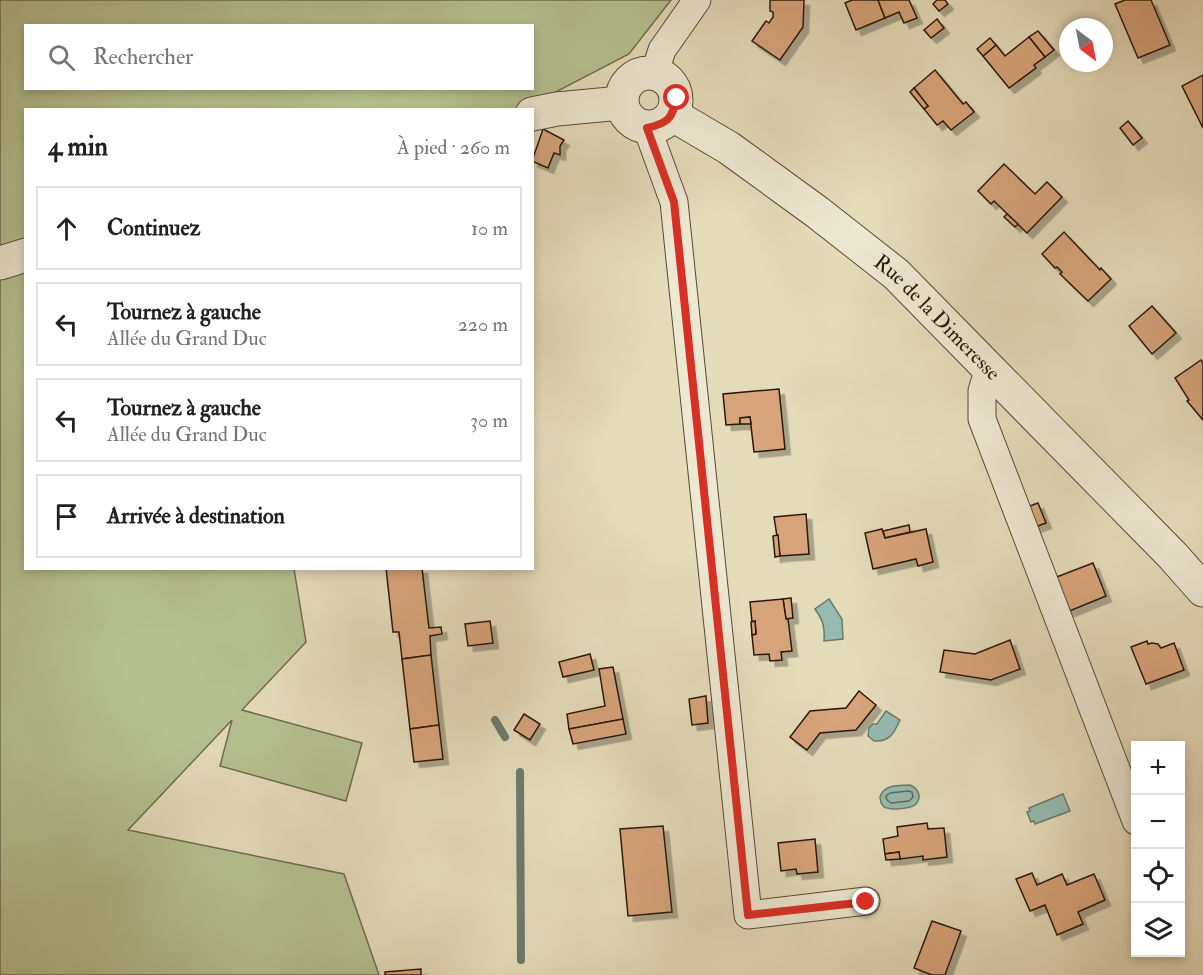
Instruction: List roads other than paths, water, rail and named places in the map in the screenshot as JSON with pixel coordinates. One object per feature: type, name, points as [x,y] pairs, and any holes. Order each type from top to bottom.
[{"type":"street","points":[[655,72],[662,50],[697,0]]},
{"type":"street","points":[[655,72],[670,81],[677,98],[660,121],[638,125],[624,112],[621,103],[623,90],[630,79],[642,73],[655,72]]},
{"type":"street","points":[[534,114],[621,103]]},
{"type":"street","points":[[660,121],[674,202],[748,915],[866,902]]},
{"type":"street","name":"Rue de la Dimeresse","points":[[660,121],[729,148],[817,212],[896,274],[1173,556],[1203,590]]},
{"type":"street","points":[[0,263],[24,256]]},
{"type":"street","points":[[989,368],[982,391],[982,419],[1131,808]]},
{"type":"street","name":"Rue de la Dimeresse","points":[[1173,556],[1203,581]]},
{"type":"water","points":[[829,599],[842,619],[843,639],[824,641],[823,624],[815,609]]},
{"type":"water","points":[[886,711],[900,720],[891,736],[884,740],[874,741],[868,736],[869,728],[877,724]]},
{"type":"water","points":[[910,785],[918,793],[919,798],[916,804],[900,809],[886,808],[882,805],[880,797],[885,790],[892,786]]},
{"type":"water","points":[[1063,794],[1070,811],[1035,824],[1034,821],[1031,822],[1027,812],[1030,811],[1029,808]]},
{"type":"waterway","points":[[495,720],[505,737]]},
{"type":"waterway","points":[[520,772],[521,960]]}]
